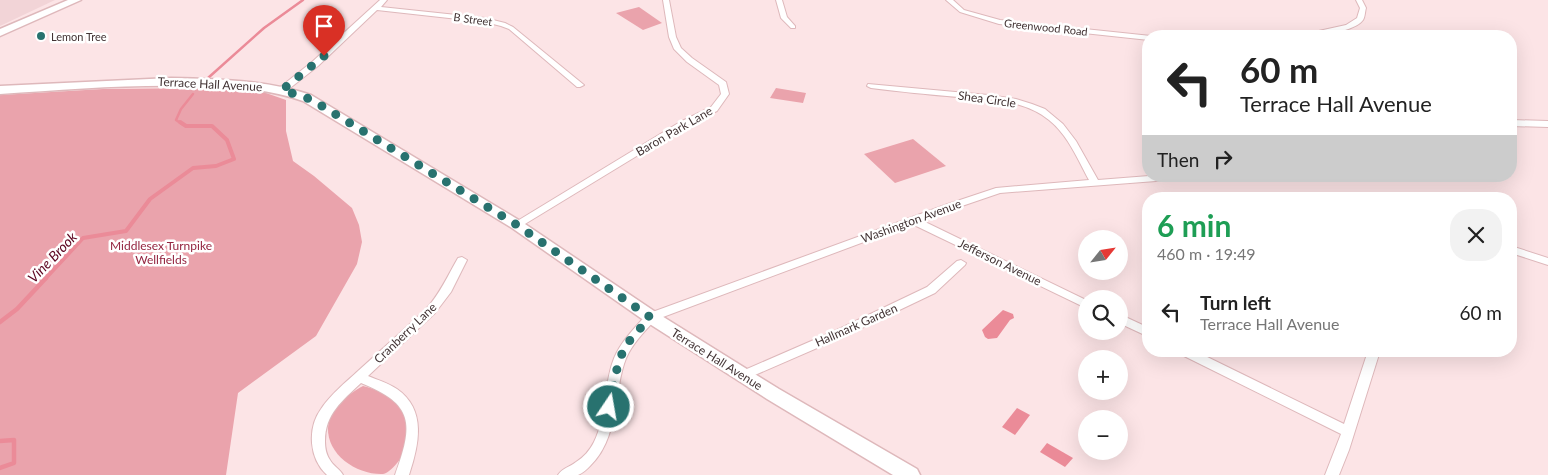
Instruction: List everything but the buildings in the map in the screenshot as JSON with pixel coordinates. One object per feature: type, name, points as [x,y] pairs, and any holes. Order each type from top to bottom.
[{"type":"main road","points":[[0,33],[76,0]]},
{"type":"main road","name":"Terrace Hall Avenue","points":[[0,90],[151,81],[215,83],[282,90],[307,98],[517,225],[650,317],[910,475]]},
{"type":"street","points":[[282,90],[315,64],[384,0]]},
{"type":"street","name":"Baron Park Lane","points":[[517,225],[677,128],[714,109],[722,100],[725,94],[723,84],[682,54],[677,47],[671,32],[670,12],[666,0]]},
{"type":"street","points":[[779,0],[784,18],[793,27]]},
{"type":"street","name":"Greenwood Road","points":[[949,0],[962,11],[999,22],[1142,37]]},
{"type":"street","points":[[1335,30],[1348,27],[1360,19],[1363,8],[1359,0]]},
{"type":"street","name":"B Street","points":[[376,8],[485,20],[503,24],[511,28],[580,85]]},
{"type":"street","name":"Shea Circle","points":[[871,86],[1013,101],[1037,109],[1054,120],[1073,143],[1095,182]]},
{"type":"street","points":[[1517,123],[1548,124]]},
{"type":"street","name":"Washington Avenue","points":[[650,317],[999,190],[1142,179]]},
{"type":"street","name":"Jefferson Avenue","points":[[913,220],[1078,300]]},
{"type":"street","points":[[1517,251],[1548,262]]},
{"type":"street","name":"Cranberry Lane","points":[[336,475],[325,464],[319,449],[319,428],[325,413],[341,394],[431,310],[447,289],[462,260]]},
{"type":"street","name":"Hallmark Garden","points":[[744,375],[843,332],[931,290],[961,263]]},
{"type":"street","points":[[565,475],[573,472],[589,459],[599,447],[605,432],[618,364],[625,346],[650,317]]},
{"type":"street","points":[[1128,322],[1142,330]]},
{"type":"street","points":[[1196,357],[1348,432]]},
{"type":"street","points":[[1332,475],[1372,357]]},
{"type":"street","points":[[359,377],[394,394],[408,408],[412,422],[413,439],[402,475]]},
{"type":"shaded area","points":[[0,0],[55,0],[0,26]]},
{"type":"shaded area","points":[[1003,310],[1013,314],[1014,318],[1010,320],[997,338],[988,339],[982,330]]},
{"type":"shaded area","points":[[1017,408],[1030,415],[1015,435],[1002,427]]},
{"type":"shaded area","points":[[1047,443],[1073,458],[1065,467],[1040,452]]},
{"type":"green space","points":[[639,7],[662,23],[643,30],[616,13]]},
{"type":"green space","name":"Middlesex Turnpike Wellfields","points":[[209,88],[266,93],[286,100],[286,131],[293,161],[352,208],[359,225],[362,242],[357,264],[316,336],[238,393],[226,475],[0,475],[0,95],[103,89]]},
{"type":"green space","points":[[776,88],[806,93],[803,103],[770,98]]},
{"type":"green space","points":[[913,139],[946,166],[895,183],[864,154]]},
{"type":"green space","points":[[363,386],[397,400],[404,411],[409,427],[410,440],[406,449],[395,465],[383,474],[363,471],[345,462],[338,455],[329,438],[328,428],[332,414],[340,402]]},
{"type":"waterway","name":"Vine Brook","points":[[208,78],[264,28],[303,0]]},
{"type":"waterway","name":"Vine Brook","points":[[182,124],[176,120],[181,109],[193,94]]},
{"type":"waterway","name":"Vine Brook","points":[[45,279],[83,238],[126,231],[150,199],[193,168],[216,166],[234,159],[227,140],[212,126],[186,126],[180,122]]},
{"type":"waterway","name":"Vine Brook","points":[[0,322],[17,309],[46,278]]},
{"type":"waterway","name":"Vine Brook","points":[[0,441],[14,440],[14,463],[0,468]]},
{"type":"place","name":"Lemon Tree","points":[[41,36]]},
{"type":"route","points":[[324,56],[282,90],[307,98],[322,106],[517,225],[650,317],[625,346],[618,364],[609,407]]}]
